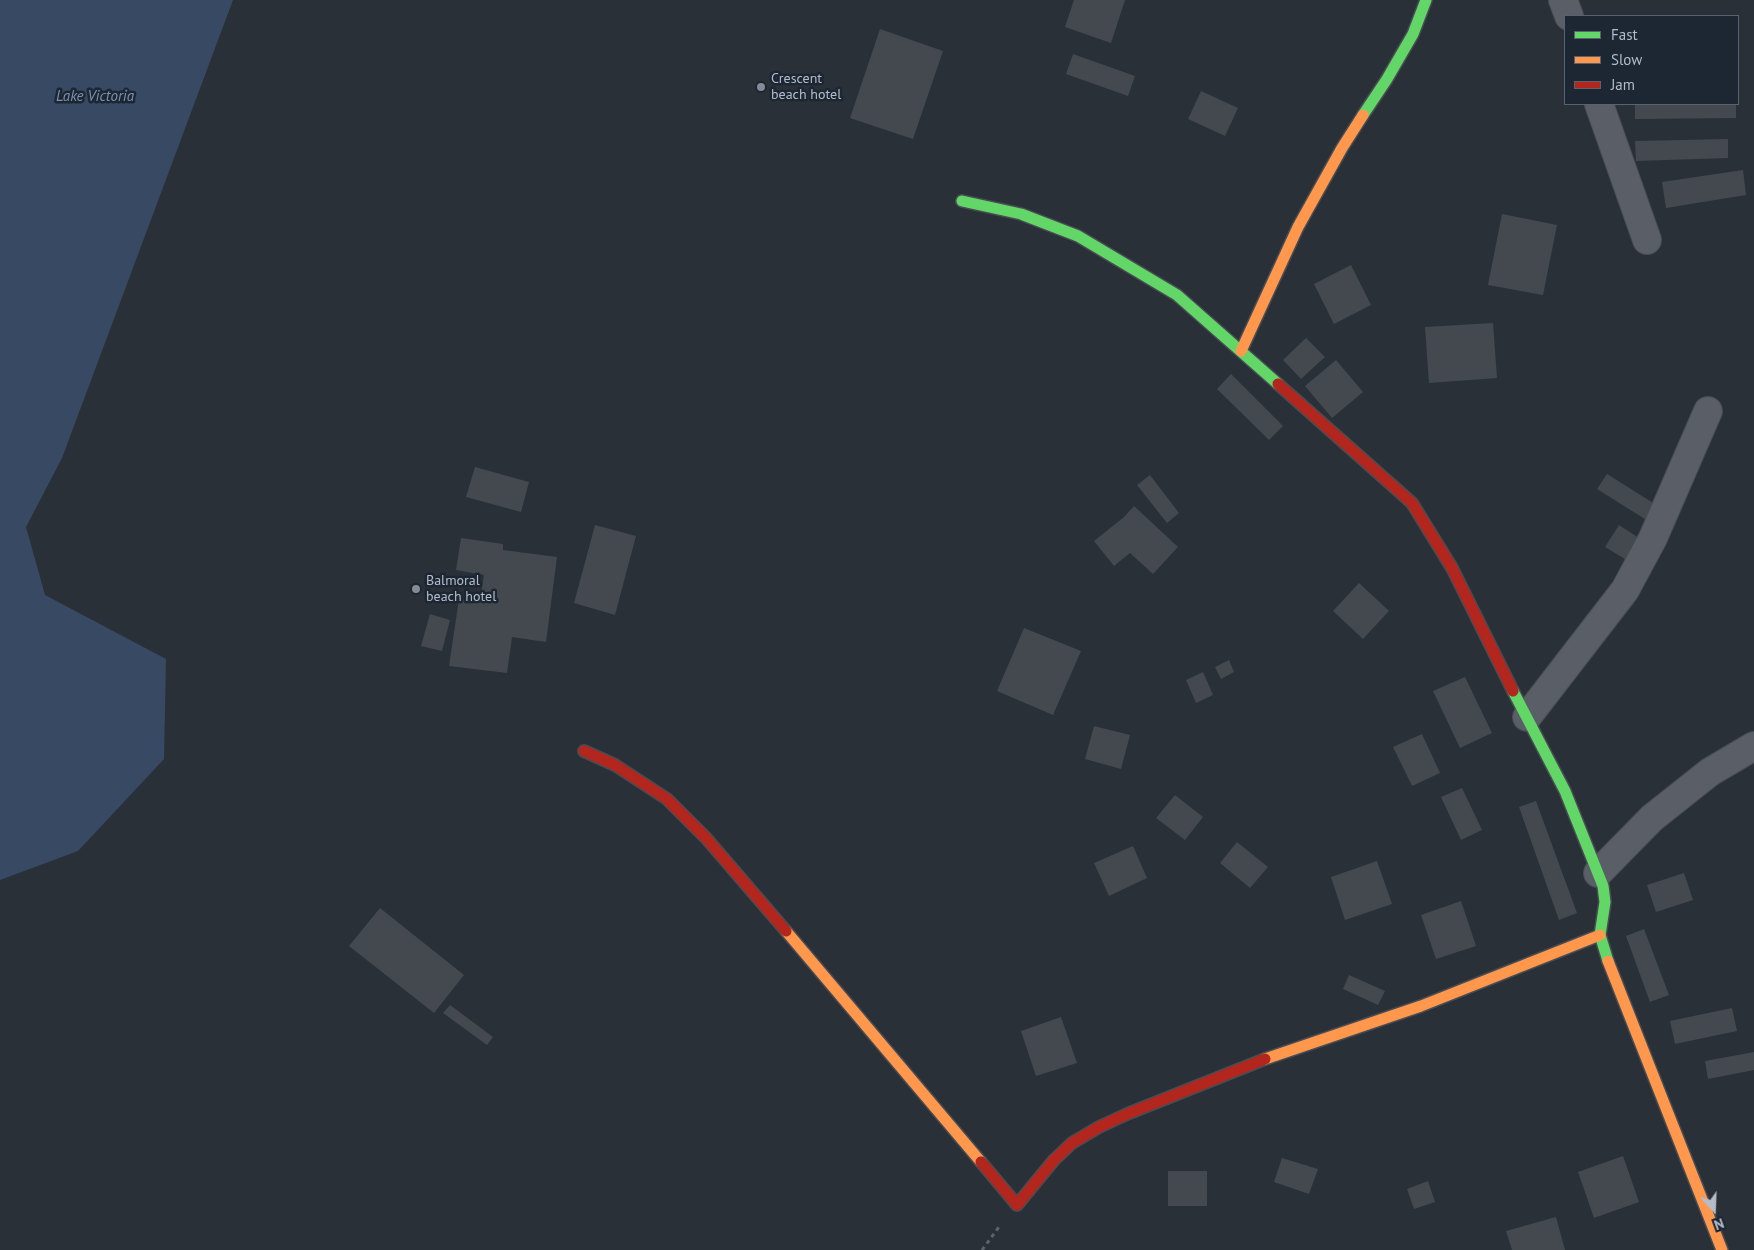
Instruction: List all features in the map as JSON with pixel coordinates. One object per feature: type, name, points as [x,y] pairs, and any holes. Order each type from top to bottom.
[{"type":"street","points":[[1241,351],[1298,227],[1342,148],[1387,79],[1413,34],[1426,0]]},
{"type":"street","points":[[1563,0],[1569,15]]},
{"type":"street","points":[[1599,105],[1647,240]]},
{"type":"street","points":[[962,201],[1021,214],[1078,236],[1177,295],[1412,504],[1452,568],[1541,747],[1565,791],[1603,886],[1606,902],[1600,935],[1611,971],[1722,1250]]},
{"type":"street","points":[[1527,717],[1625,590],[1653,538],[1708,411]]},
{"type":"street","points":[[1598,873],[1652,818],[1710,772],[1754,746]]},
{"type":"street","points":[[584,751],[615,765],[666,799],[706,838],[1017,1205],[1049,1166],[1072,1143],[1099,1126],[1260,1061],[1421,1006],[1600,935]]},
{"type":"water","name":"Lake Victoria","points":[[0,0],[233,0],[62,458],[26,527],[45,595],[166,659],[164,759],[78,851],[0,880]]},
{"type":"building","points":[[1074,0],[1125,0],[1111,43],[1065,27]]},
{"type":"building","points":[[880,29],[943,51],[913,139],[850,118]]},
{"type":"building","points":[[1073,54],[1135,76],[1128,96],[1066,74]]},
{"type":"building","points":[[1201,91],[1238,108],[1225,136],[1188,119]]},
{"type":"building","points":[[1635,105],[1736,105],[1736,118],[1635,119]]},
{"type":"building","points":[[1728,139],[1728,158],[1636,161],[1635,141]]},
{"type":"building","points":[[1743,170],[1746,195],[1666,208],[1662,182]]},
{"type":"building","points":[[1502,214],[1557,225],[1543,295],[1488,285]]},
{"type":"building","points":[[1351,265],[1371,305],[1334,324],[1314,284]]},
{"type":"building","points":[[1493,323],[1497,378],[1429,383],[1425,327]]},
{"type":"building","points":[[1306,338],[1325,357],[1301,379],[1283,360]]},
{"type":"building","points":[[1336,360],[1363,392],[1332,418],[1305,386]]},
{"type":"building","points":[[1231,374],[1283,426],[1269,440],[1217,389]]},
{"type":"building","points":[[475,467],[529,482],[521,512],[466,497]]},
{"type":"building","points":[[1607,474],[1658,506],[1648,521],[1597,489]]},
{"type":"building","points":[[1150,475],[1179,513],[1167,523],[1137,485]]},
{"type":"building","points":[[1134,506],[1178,547],[1153,574],[1130,553],[1114,566],[1094,541],[1124,517]]},
{"type":"building","points":[[595,525],[636,536],[615,615],[574,603]]},
{"type":"building","points":[[1619,525],[1642,540],[1628,561],[1605,547]]},
{"type":"building","points":[[461,538],[503,544],[503,550],[557,557],[546,642],[512,637],[507,673],[449,666],[459,599],[480,602],[484,575],[456,570]]},
{"type":"building","points":[[1359,583],[1389,611],[1363,639],[1333,611]]},
{"type":"building","points":[[430,614],[450,620],[442,651],[421,646]]},
{"type":"building","points":[[1024,628],[1081,651],[1053,715],[997,691]]},
{"type":"building","points":[[1229,660],[1234,672],[1221,679],[1215,667]]},
{"type":"building","points":[[1203,672],[1213,695],[1196,703],[1186,680]]},
{"type":"building","points":[[1465,677],[1492,733],[1460,748],[1433,691]]},
{"type":"building","points":[[1094,726],[1130,735],[1121,769],[1085,759]]},
{"type":"building","points":[[1422,734],[1440,773],[1412,786],[1393,747]]},
{"type":"building","points":[[1462,788],[1482,830],[1461,840],[1441,797]]},
{"type":"building","points":[[1175,795],[1203,817],[1185,840],[1156,818]]},
{"type":"building","points":[[1536,801],[1577,913],[1559,920],[1519,807]]},
{"type":"building","points":[[1237,842],[1268,867],[1250,888],[1220,863]]},
{"type":"building","points":[[1133,846],[1147,878],[1109,896],[1094,863]]},
{"type":"building","points":[[1377,861],[1392,904],[1345,920],[1331,877]]},
{"type":"building","points":[[1684,873],[1693,900],[1656,912],[1647,885]]},
{"type":"building","points":[[1461,901],[1476,946],[1436,959],[1421,915]]},
{"type":"building","points":[[380,908],[464,975],[434,1013],[349,946]]},
{"type":"building","points":[[1644,929],[1669,995],[1650,1002],[1626,936]]},
{"type":"building","points":[[1349,975],[1385,991],[1378,1005],[1343,989]]},
{"type":"building","points":[[450,1005],[493,1037],[487,1045],[443,1013]]},
{"type":"building","points":[[1732,1008],[1737,1031],[1675,1044],[1670,1021]]},
{"type":"building","points":[[1061,1017],[1077,1063],[1036,1076],[1021,1031]]},
{"type":"building","points":[[1754,1052],[1754,1070],[1708,1079],[1705,1061]]},
{"type":"building","points":[[1623,1156],[1639,1202],[1594,1218],[1578,1172]]},
{"type":"building","points":[[1282,1158],[1318,1169],[1309,1194],[1274,1182]]},
{"type":"building","points":[[1168,1171],[1207,1171],[1207,1206],[1168,1206]]},
{"type":"building","points":[[1428,1181],[1435,1202],[1414,1209],[1407,1189]]},
{"type":"building","points":[[1556,1217],[1565,1250],[1512,1250],[1506,1231]]},
{"type":"traffic: fast","points":[[1363,115],[1387,79],[1413,34],[1426,0]]},
{"type":"traffic: fast","points":[[962,201],[1021,214],[1078,236],[1177,295],[1278,384]]},
{"type":"traffic: fast","points":[[1513,691],[1565,791],[1603,886],[1605,902],[1600,935],[1608,961]]},
{"type":"traffic: slow","points":[[1241,351],[1298,227],[1342,148],[1363,115]]},
{"type":"traffic: slow","points":[[786,931],[981,1162]]},
{"type":"traffic: slow","points":[[1265,1059],[1421,1006],[1600,935]]},
{"type":"traffic: slow","points":[[1608,961],[1722,1250]]},
{"type":"traffic: jam","points":[[1278,384],[1412,503],[1452,568],[1513,691]]},
{"type":"traffic: jam","points":[[584,751],[615,765],[667,799],[706,838],[786,931]]},
{"type":"traffic: jam","points":[[981,1162],[1017,1205],[1054,1160],[1072,1143],[1099,1127],[1265,1059]]},
{"type":"place","name":"Crescent beach hotel","points":[[761,87]]},
{"type":"place","name":"Balmoral beach hotel","points":[[416,589]]}]
